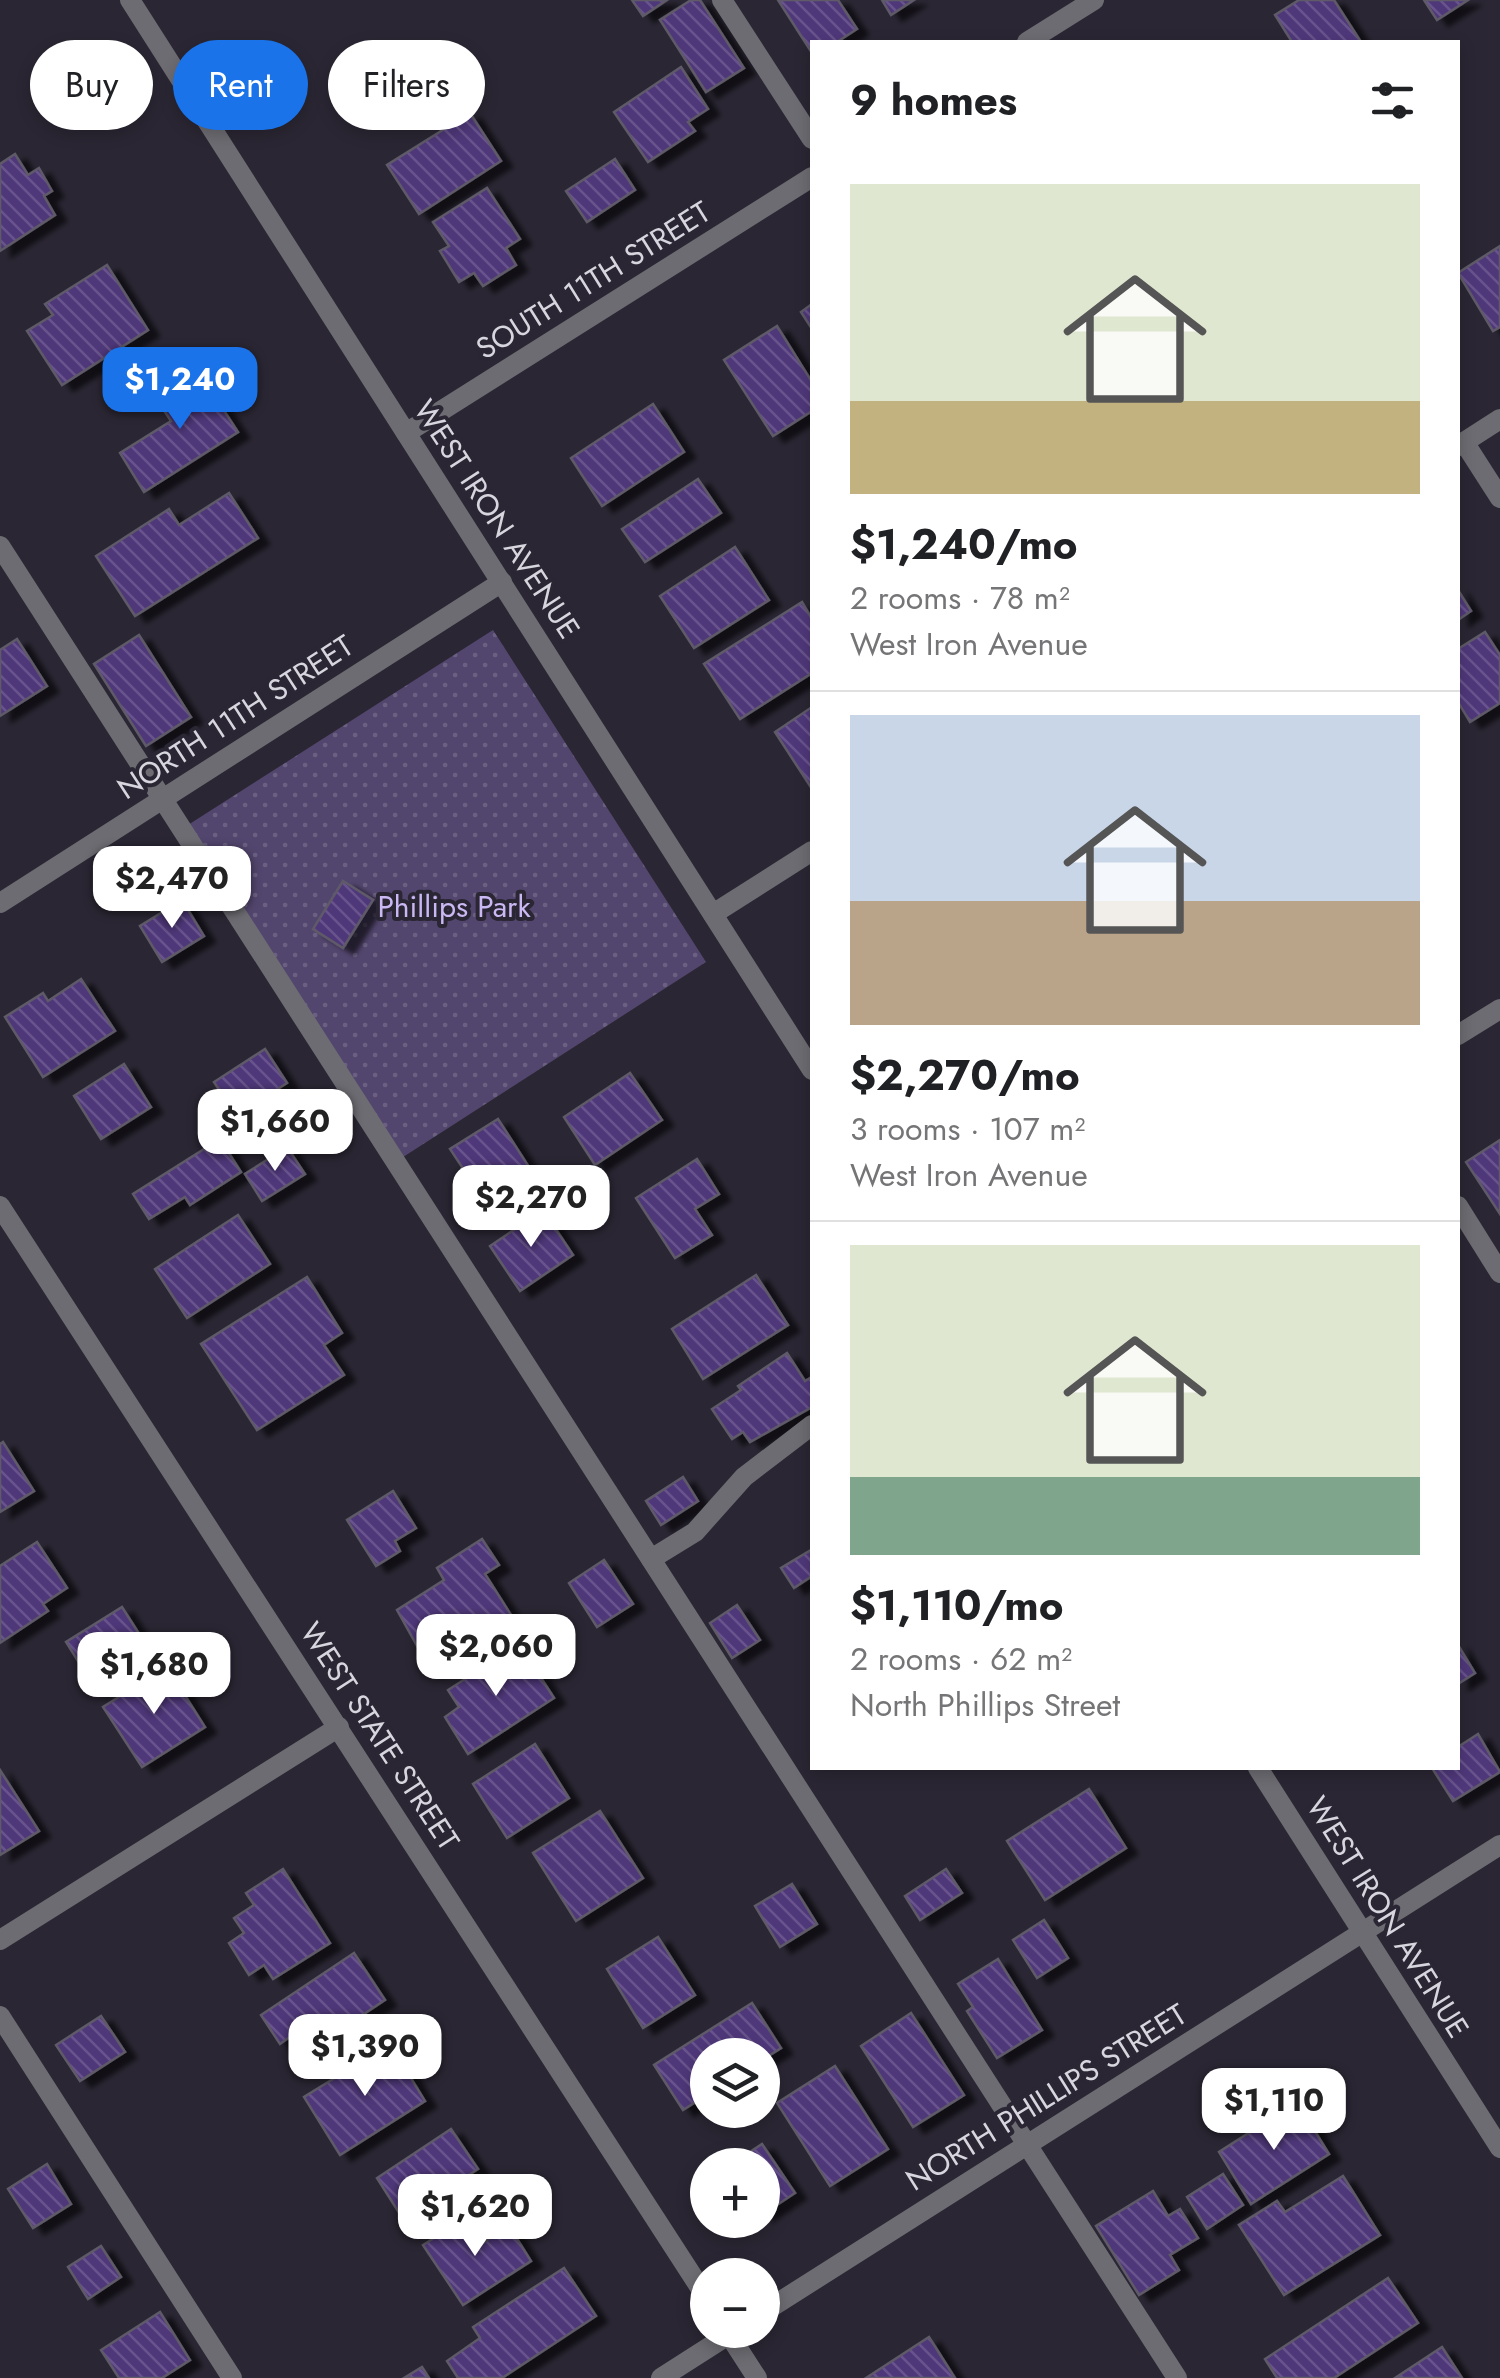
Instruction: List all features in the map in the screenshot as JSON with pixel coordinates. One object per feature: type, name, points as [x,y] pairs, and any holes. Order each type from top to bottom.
[{"type":"street","name":"WEST IRON AVENUE","points":[[130,0],[810,1067]]},
{"type":"street","points":[[722,0],[810,136]]},
{"type":"street","points":[[1029,40],[1094,0]]},
{"type":"street","name":"SOUTH 11TH STREET","points":[[406,433],[810,178]]},
{"type":"street","points":[[1500,420],[1460,444],[1500,498]]},
{"type":"street","points":[[0,546],[1176,2378]]},
{"type":"street","name":"NORTH 11TH STREET","points":[[0,903],[502,582]]},
{"type":"street","points":[[713,914],[810,852]]},
{"type":"street","points":[[1460,1034],[1500,1008]]},
{"type":"street","name":"WEST STATE STREET","points":[[0,1206],[690,2272]]},
{"type":"street","points":[[1460,1209],[1500,1273]]},
{"type":"street","points":[[651,1559],[695,1532],[744,1477],[810,1427]]},
{"type":"street","points":[[0,1940],[339,1727]]},
{"type":"street","name":"WEST IRON AVENUE","points":[[1259,1770],[1500,2148]]},
{"type":"street","name":"NORTH PHILLIPS STREET","points":[[780,2302],[1500,1845]]},
{"type":"street","points":[[0,2016],[232,2378]]},
{"type":"street","points":[[660,2378],[706,2348]]},
{"type":"street","points":[[740,2348],[757,2378]]},
{"type":"green space","name":"Phillips Park","points":[[493,630],[706,962],[400,1159],[188,825]]},
{"type":"building","points":[[632,0],[667,0],[643,16]]},
{"type":"building","points":[[691,0],[700,0],[744,68],[706,92],[660,20]]},
{"type":"building","points":[[778,0],[838,0],[857,29],[840,40],[810,40],[810,50]]},
{"type":"building","points":[[882,0],[914,0],[891,15]]},
{"type":"building","points":[[1299,0],[1334,0],[1360,40],[1291,40],[1275,15]]},
{"type":"building","points":[[1424,0],[1468,0],[1437,20]]},
{"type":"building","points":[[681,67],[708,109],[688,122],[695,131],[648,162],[614,112]]},
{"type":"building","points":[[443,130],[481,130],[501,161],[419,214],[387,165]]},
{"type":"building","points":[[15,154],[28,175],[39,168],[52,191],[44,196],[55,215],[0,251],[0,164]]},
{"type":"building","points":[[615,159],[635,190],[587,222],[566,191]]},
{"type":"building","points":[[487,188],[520,239],[506,248],[516,265],[483,286],[474,273],[459,282],[440,251],[449,246],[433,222]]},
{"type":"building","points":[[1500,246],[1500,327],[1493,331],[1460,272]]},
{"type":"building","points":[[107,265],[148,330],[62,385],[27,331],[53,315],[45,304]]},
{"type":"building","points":[[810,305],[810,326],[801,312]]},
{"type":"building","points":[[777,326],[810,379],[810,412],[773,436],[724,360]]},
{"type":"building","points":[[197,369],[238,432],[144,492],[120,453],[171,421],[155,397]]},
{"type":"building","points":[[653,404],[684,452],[602,506],[571,458]]},
{"type":"building","points":[[698,479],[721,513],[645,562],[622,529]]},
{"type":"building","points":[[229,493],[258,538],[135,616],[96,556],[169,509],[179,525]]},
{"type":"building","points":[[735,547],[769,600],[694,648],[660,596]]},
{"type":"building","points":[[1460,593],[1471,611],[1460,619]]},
{"type":"building","points":[[802,602],[810,616],[810,674],[740,719],[704,664]]},
{"type":"building","points":[[1485,632],[1500,655],[1500,703],[1470,722],[1460,705],[1460,648]]},
{"type":"building","points":[[139,635],[191,717],[146,746],[94,664]]},
{"type":"building","points":[[17,639],[47,686],[0,716],[0,650]]},
{"type":"building","points":[[810,708],[810,786],[775,732]]},
{"type":"building","points":[[343,881],[373,900],[343,948],[313,929]]},
{"type":"building","points":[[182,900],[204,936],[162,962],[140,926]]},
{"type":"building","points":[[81,979],[115,1031],[43,1077],[5,1017],[43,993],[48,1001]]},
{"type":"building","points":[[265,1049],[287,1083],[236,1116],[214,1082]]},
{"type":"building","points":[[124,1064],[151,1107],[101,1139],[74,1096]]},
{"type":"building","points":[[630,1073],[662,1120],[595,1165],[564,1117]]},
{"type":"building","points":[[498,1119],[529,1167],[482,1197],[450,1149]]},
{"type":"building","points":[[220,1139],[241,1172],[190,1205],[185,1197],[149,1219],[133,1194]]},
{"type":"building","points":[[1500,1140],[1500,1214],[1466,1162]]},
{"type":"building","points":[[287,1147],[305,1174],[262,1201],[245,1174]]},
{"type":"building","points":[[697,1159],[719,1194],[695,1209],[712,1235],[675,1258],[636,1198]]},
{"type":"building","points":[[543,1210],[573,1255],[520,1291],[490,1246]]},
{"type":"building","points":[[238,1215],[270,1264],[187,1318],[155,1269]]},
{"type":"building","points":[[756,1275],[788,1325],[703,1379],[672,1329]]},
{"type":"building","points":[[307,1277],[342,1333],[324,1345],[344,1375],[257,1430],[201,1344]]},
{"type":"building","points":[[787,1353],[805,1381],[810,1378],[810,1408],[750,1442],[743,1432],[732,1439],[712,1409],[741,1390],[738,1386]]},
{"type":"building","points":[[3,1442],[34,1491],[0,1512],[0,1444]]},
{"type":"building","points":[[683,1477],[698,1501],[661,1525],[646,1501]]},
{"type":"building","points":[[393,1491],[416,1528],[395,1541],[400,1551],[376,1566],[347,1520]]},
{"type":"building","points":[[482,1539],[499,1565],[485,1574],[513,1618],[431,1671],[397,1610],[444,1580],[437,1568]]},
{"type":"building","points":[[37,1542],[67,1588],[43,1604],[48,1611],[0,1643],[0,1566]]},
{"type":"building","points":[[810,1551],[810,1577],[794,1588],[781,1568]]},
{"type":"building","points":[[604,1560],[633,1604],[597,1627],[569,1583]]},
{"type":"building","points":[[737,1605],[760,1640],[732,1658],[710,1623]]},
{"type":"building","points":[[122,1607],[152,1654],[96,1690],[66,1642]]},
{"type":"building","points":[[519,1644],[554,1698],[468,1754],[445,1717],[459,1707],[448,1690]]},
{"type":"building","points":[[1460,1648],[1475,1673],[1460,1683]]},
{"type":"building","points":[[167,1667],[205,1727],[142,1767],[103,1707]]},
{"type":"building","points":[[1478,1734],[1500,1772],[1453,1801],[1433,1770],[1460,1770],[1460,1746]]},
{"type":"building","points":[[535,1744],[569,1798],[507,1838],[473,1784]]},
{"type":"building","points":[[0,1770],[39,1831],[0,1855]]},
{"type":"building","points":[[1089,1789],[1126,1848],[1045,1900],[1007,1841]]},
{"type":"building","points":[[600,1811],[643,1878],[576,1921],[533,1853]]},
{"type":"building","points":[[283,1869],[330,1943],[273,1979],[264,1965],[249,1975],[229,1943],[244,1933],[234,1918],[254,1905],[246,1893]]},
{"type":"building","points":[[946,1869],[962,1893],[920,1920],[905,1896]]},
{"type":"building","points":[[792,1884],[817,1924],[780,1947],[755,1906]]},
{"type":"building","points":[[1044,1920],[1068,1958],[1037,1978],[1013,1940]]},
{"type":"building","points":[[658,1937],[695,1995],[643,2028],[607,1969]]},
{"type":"building","points":[[354,1953],[385,2000],[307,2052],[294,2034],[280,2044],[261,2015]]},
{"type":"building","points":[[998,1959],[1042,2030],[997,2058],[967,2011],[973,2007],[958,1984]]},
{"type":"building","points":[[752,2003],[775,2038],[697,2038]]},
{"type":"building","points":[[911,2013],[964,2095],[913,2127],[861,2046]]},
{"type":"building","points":[[101,2016],[125,2052],[80,2081],[56,2045]]},
{"type":"building","points":[[690,2042],[690,2106],[683,2110],[654,2065]]},
{"type":"building","points":[[390,2044],[425,2101],[340,2155],[304,2097]]},
{"type":"building","points":[[835,2066],[888,2149],[830,2186],[780,2108],[780,2101]]},
{"type":"building","points":[[1297,2102],[1329,2154],[1251,2204],[1219,2152]]},
{"type":"building","points":[[451,2129],[478,2169],[403,2219],[377,2178]]},
{"type":"building","points":[[47,2164],[71,2204],[33,2228],[8,2189]]},
{"type":"building","points":[[780,2171],[795,2193],[780,2203]]},
{"type":"building","points":[[1223,2174],[1243,2205],[1207,2229],[1187,2197]]},
{"type":"building","points":[[1343,2176],[1380,2235],[1284,2295],[1239,2225],[1277,2201],[1285,2212]]},
{"type":"building","points":[[1153,2191],[1168,2216],[1180,2209],[1198,2238],[1170,2255],[1179,2270],[1139,2295],[1096,2226]]},
{"type":"building","points":[[465,2218],[481,2244],[509,2226],[531,2261],[463,2305],[423,2245]]},
{"type":"building","points":[[101,2246],[121,2277],[88,2299],[68,2267]]},
{"type":"building","points":[[564,2268],[596,2316],[502,2378],[458,2378],[447,2361],[480,2338],[473,2327]]},
{"type":"building","points":[[1388,2278],[1418,2323],[1334,2378],[1277,2378],[1265,2359]]},
{"type":"building","points":[[160,2312],[190,2360],[162,2378],[119,2378],[101,2350]]},
{"type":"building","points":[[929,2337],[955,2378],[866,2378]]},
{"type":"building","points":[[1442,2347],[1462,2378],[1395,2378]]},
{"type":"building","points":[[422,2367],[429,2378],[404,2378]]}]
